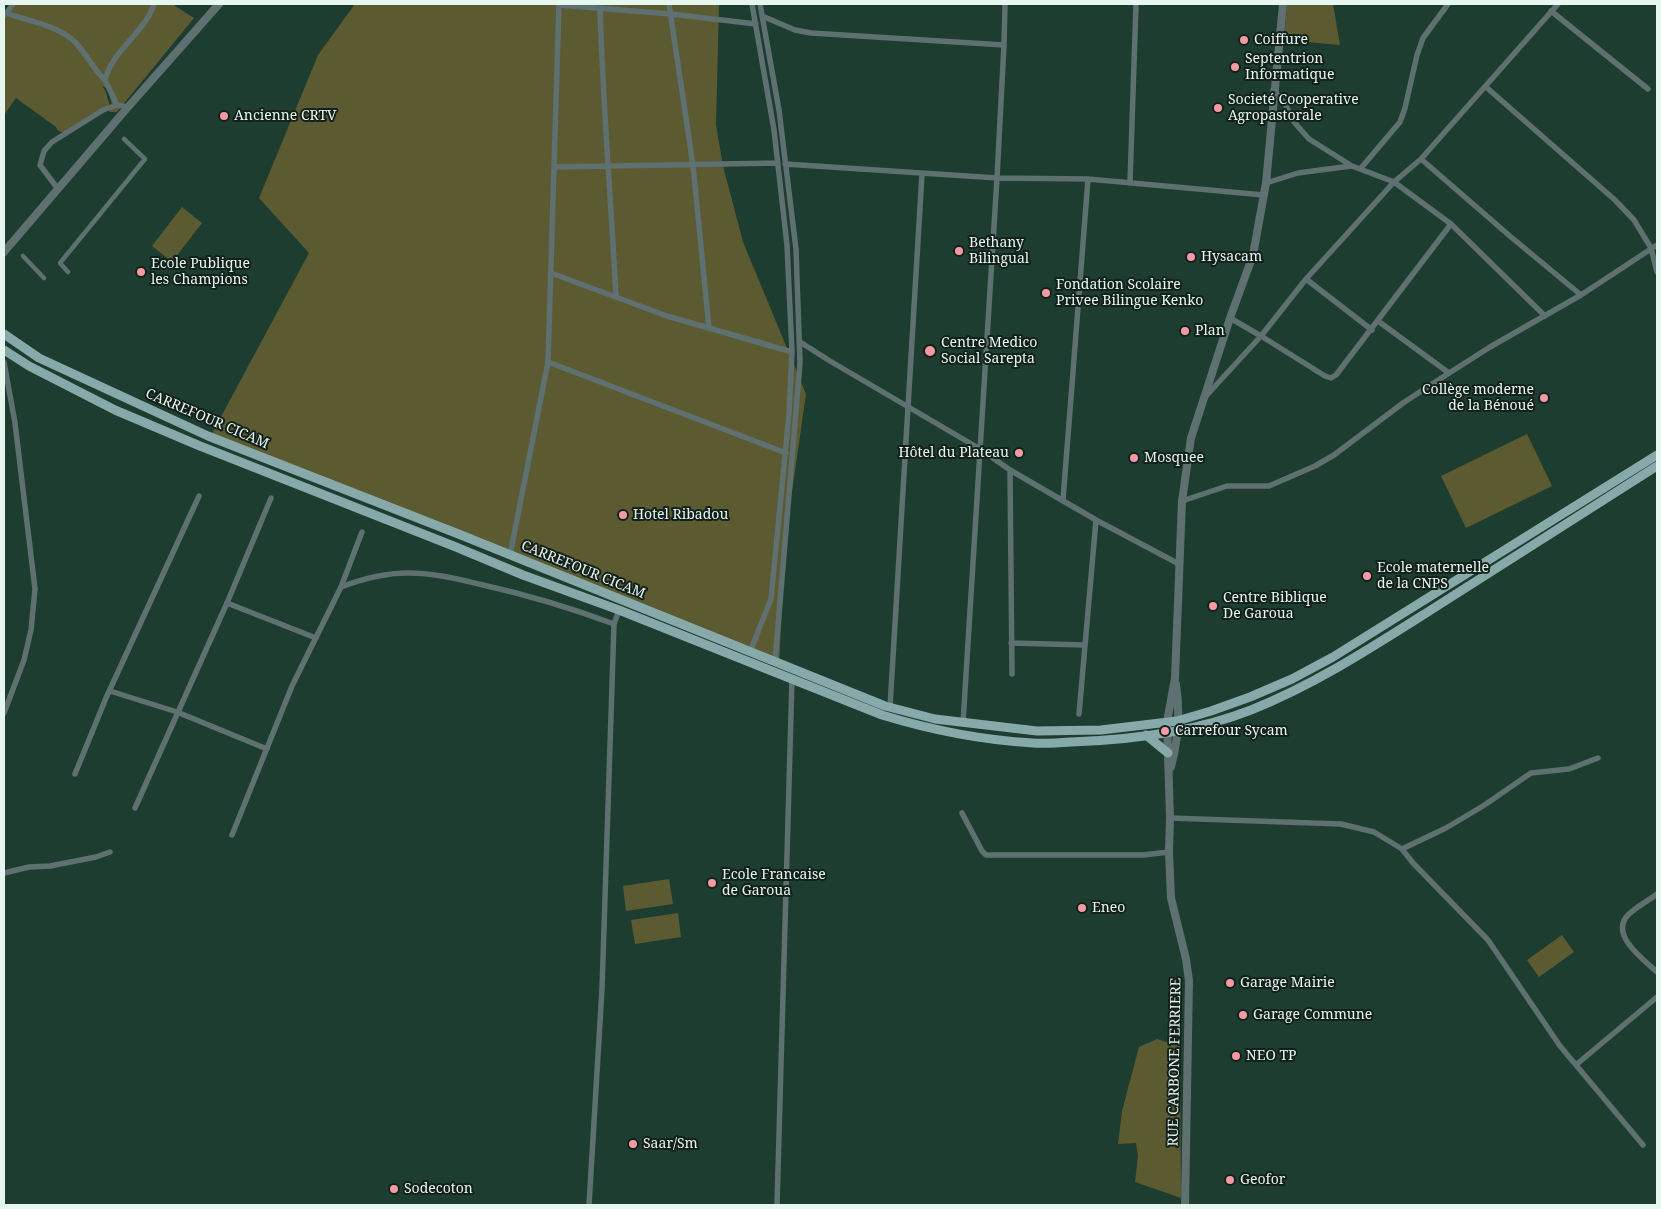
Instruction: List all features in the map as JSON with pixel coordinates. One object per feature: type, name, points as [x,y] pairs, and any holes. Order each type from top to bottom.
[{"type":"main road","name":"CARREFOUR CICAM","points":[[4,334],[39,358],[208,436],[890,708],[935,719],[1038,732],[1101,730],[1177,721],[1250,697],[1292,679],[1333,657],[1594,501]]},
{"type":"main road","points":[[4,350],[29,366],[115,410],[200,446],[882,715],[952,733],[1033,743],[1096,741],[1167,732],[1202,725],[1250,710],[1302,688],[1340,667],[1594,501],[1657,456]]},
{"type":"main road","points":[[1594,501],[1657,466]]},
{"type":"main road","points":[[1146,735],[1168,753]]},
{"type":"street","points":[[13,4],[5,15],[58,30],[76,42],[105,80],[117,105]]},
{"type":"street","points":[[105,80],[112,61],[136,36],[154,4]]},
{"type":"street","points":[[4,252],[219,4]]},
{"type":"street","points":[[510,555],[548,362],[559,4],[756,24]]},
{"type":"street","points":[[669,4],[693,165],[709,328]]},
{"type":"street","points":[[750,652],[771,599],[786,453],[792,352],[787,245],[778,163],[752,4]]},
{"type":"street","points":[[760,4],[779,110],[796,249],[800,342],[800,363],[775,662]]},
{"type":"street","points":[[964,723],[997,178],[1005,4]]},
{"type":"street","points":[[1130,183],[1136,4]]},
{"type":"street","points":[[1175,678],[1182,501],[1191,438],[1230,318],[1253,255],[1266,183],[1273,90],[1283,4]]},
{"type":"street","points":[[1361,168],[1400,122],[1423,38],[1448,4]]},
{"type":"street","points":[[1203,399],[1261,336],[1306,280],[1394,182],[1421,159],[1558,4]]},
{"type":"street","points":[[600,9],[602,90],[609,166],[616,297]]},
{"type":"street","points":[[1551,11],[1648,89]]},
{"type":"street","points":[[762,16],[796,30],[811,33],[1004,45]]},
{"type":"street","points":[[1486,87],[1615,200],[1634,220],[1651,248],[1657,272]]},
{"type":"street","points":[[1273,90],[1284,102],[1294,122],[1309,139],[1352,166],[1394,182],[1451,224],[1545,316]]},
{"type":"street","points":[[58,189],[40,165],[44,151],[52,142],[103,110],[117,105],[128,107]]},
{"type":"street","points":[[68,272],[60,263],[145,160],[124,139]]},
{"type":"street","points":[[1421,159],[1488,218],[1581,295]]},
{"type":"street","points":[[554,166],[778,163]]},
{"type":"street","points":[[785,164],[997,178],[1088,180],[1264,195]]},
{"type":"street","points":[[1266,183],[1298,173],[1352,166]]},
{"type":"street","points":[[890,708],[922,174]]},
{"type":"street","points":[[1062,500],[1088,180]]},
{"type":"street","points":[[1230,318],[1331,378],[1336,375],[1372,330],[1451,224]]},
{"type":"street","points":[[1182,501],[1227,486],[1269,486],[1334,455],[1449,373],[1490,347],[1581,295],[1657,245]]},
{"type":"street","points":[[23,256],[44,278]]},
{"type":"street","points":[[551,273],[667,316],[792,352]]},
{"type":"street","points":[[1306,280],[1372,330]]},
{"type":"street","points":[[1378,321],[1449,373]]},
{"type":"street","points":[[800,342],[980,449],[1010,470],[1096,520],[1179,564]]},
{"type":"street","points":[[4,362],[13,408],[35,589],[31,630],[24,660],[4,713]]},
{"type":"street","points":[[548,362],[786,453]]},
{"type":"street","points":[[1010,470],[1012,674]]},
{"type":"street","points":[[74,774],[199,496]]},
{"type":"street","points":[[134,808],[227,603],[271,498]]},
{"type":"street","points":[[1078,714],[1096,520]]},
{"type":"street","points":[[232,835],[292,686],[342,587],[362,532]]},
{"type":"street","points":[[342,587],[361,580],[406,573],[438,574],[514,592],[580,611],[614,624]]},
{"type":"street","points":[[227,603],[316,638]]},
{"type":"street","points":[[589,1205],[602,989],[614,624],[619,610]]},
{"type":"street","points":[[1012,643],[1085,645]]},
{"type":"street","name":"RUE CARBONE FERRIERE","points":[[1170,771],[1176,748],[1177,730],[1178,698],[1175,678]]},
{"type":"street","name":"RUE CARBONE FERRIERE","points":[[1175,678],[1167,722],[1170,771],[1169,852],[1171,898],[1186,960],[1189,981],[1185,1205]]},
{"type":"street","points":[[777,1205],[792,679]]},
{"type":"street","points":[[110,691],[177,712],[267,749]]},
{"type":"street","points":[[1402,849],[1446,828],[1483,806],[1531,773],[1569,770],[1598,758]]},
{"type":"street","points":[[962,813],[986,855],[1143,854],[1169,852]]},
{"type":"street","points":[[1170,818],[1340,824],[1374,832],[1402,849],[1413,863],[1488,940],[1560,1046],[1643,1145]]},
{"type":"street","points":[[4,873],[29,867],[50,866],[96,857],[110,852]]},
{"type":"street","points":[[1657,894],[1627,916],[1622,931],[1632,948],[1657,972]]},
{"type":"street","points":[[1577,1064],[1657,997]]},
{"type":"shaded area","points":[[13,4],[172,4],[194,18],[117,112],[109,112],[112,105],[108,89],[102,86],[110,106],[64,133],[58,131],[56,127],[16,98],[4,115],[4,16]]},
{"type":"shaded area","points":[[355,4],[719,4],[716,125],[723,166],[743,242],[806,394],[786,534],[779,666],[209,439],[309,253],[259,198],[318,55]]},
{"type":"shaded area","points":[[1287,4],[1333,4],[1340,45],[1284,40]]},
{"type":"shaded area","points":[[182,207],[202,223],[172,262],[152,246]]},
{"type":"shaded area","points":[[1527,434],[1552,486],[1466,528],[1441,476]]},
{"type":"shaded area","points":[[669,879],[673,904],[626,911],[623,886]]},
{"type":"shaded area","points":[[678,913],[681,937],[635,944],[631,920]]},
{"type":"shaded area","points":[[1562,935],[1574,952],[1539,977],[1527,960]]},
{"type":"shaded area","points":[[1157,1039],[1180,1046],[1181,1198],[1135,1182],[1138,1156],[1136,1143],[1118,1144],[1122,1111],[1139,1047]]},
{"type":"place","name":"Coiffure","points":[[1244,40]]},
{"type":"place","name":"Septentrion Informatique","points":[[1235,67]]},
{"type":"place","name":"Societé Cooperative Agropastorale","points":[[1218,108]]},
{"type":"place","name":"Ancienne CRTV","points":[[224,116]]},
{"type":"place","name":"Bethany Bilingual","points":[[959,251]]},
{"type":"place","name":"Hysacam","points":[[1191,257]]},
{"type":"place","name":"Ecole Publique les Champions","points":[[141,272]]},
{"type":"place","name":"Fondation Scolaire Privee Bilingue Kenko","points":[[1046,293]]},
{"type":"place","name":"Plan","points":[[1185,331]]},
{"type":"place","name":"Centre Medico Social Sarepta","points":[[930,351]]},
{"type":"place","name":"Collège moderne de la Bénoué","points":[[1544,398]]},
{"type":"place","name":"Hôtel du Plateau","points":[[1019,453]]},
{"type":"place","name":"Mosquee","points":[[1134,458]]},
{"type":"place","name":"Hotel Ribadou","points":[[623,515]]},
{"type":"place","name":"Ecole maternelle de la CNPS","points":[[1367,576]]},
{"type":"place","name":"Centre Biblique De Garoua","points":[[1213,606]]},
{"type":"place","name":"Carrefour Sycam","points":[[1165,731]]},
{"type":"place","name":"Ecole Francaise de Garoua","points":[[712,883]]},
{"type":"place","name":"Eneo","points":[[1082,908]]},
{"type":"place","name":"Garage Mairie","points":[[1230,983]]},
{"type":"place","name":"Garage Commune","points":[[1243,1015]]},
{"type":"place","name":"NEO TP","points":[[1236,1056]]},
{"type":"place","name":"Saar/Sm","points":[[633,1144]]},
{"type":"place","name":"Geofor","points":[[1230,1180]]},
{"type":"place","name":"Sodecoton","points":[[394,1189]]}]
